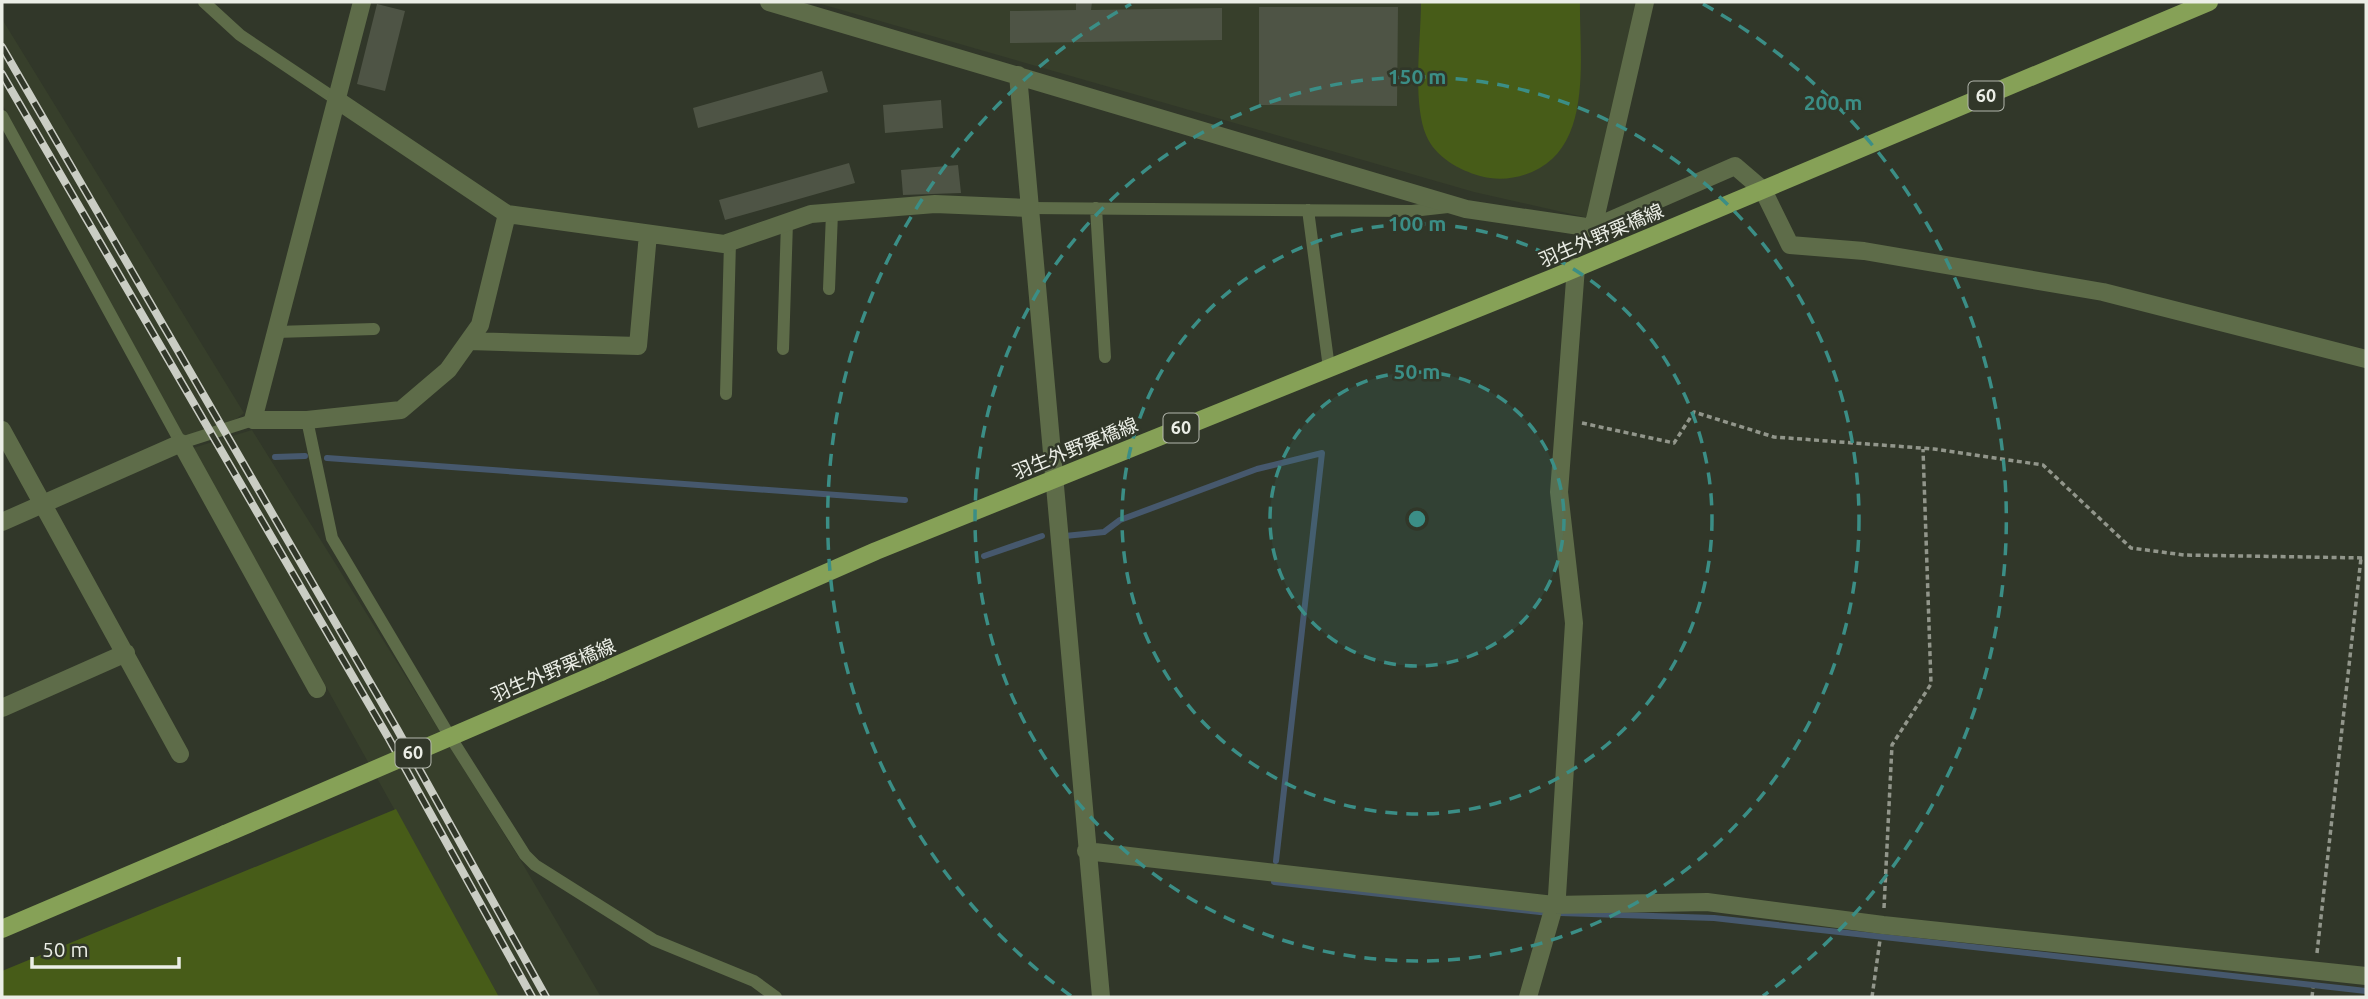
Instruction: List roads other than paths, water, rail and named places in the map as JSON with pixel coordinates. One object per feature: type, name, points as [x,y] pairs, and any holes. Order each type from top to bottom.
[{"type":"main road","name":"羽生外野栗橋線","points":[[2,929],[876,551],[1763,190],[2209,2]]},
{"type":"street","points":[[362,2],[253,420],[307,419],[401,410],[448,370],[480,325],[507,214]]},
{"type":"street","points":[[769,2],[1456,206],[1593,228],[1735,166],[1763,190],[1790,245],[1864,251],[2102,292],[2366,359]]},
{"type":"street","points":[[1593,228],[1644,2]]},
{"type":"street","points":[[1018,75],[1052,480],[1101,997]]},
{"type":"street","points":[[337,100],[507,214],[724,244],[811,214],[935,204],[1029,208]]},
{"type":"street","points":[[469,341],[638,345],[648,234]]},
{"type":"street","points":[[1528,997],[1557,896],[1574,623],[1559,492],[1562,419],[1576,267]]},
{"type":"street","points":[[2,430],[180,754]]},
{"type":"street","points":[[2,523],[181,443],[317,689]]},
{"type":"street","points":[[2,708],[126,653]]},
{"type":"street","points":[[1086,851],[1554,905],[1707,902],[1883,925],[2366,976]]},
{"type":"lane","points":[[204,2],[240,35],[337,100]]},
{"type":"lane","points":[[2,116],[181,443],[253,420]]},
{"type":"lane","points":[[1029,208],[1412,211],[1456,206]]},
{"type":"lane","points":[[1096,208],[1105,357]]},
{"type":"lane","points":[[1308,210],[1329,368]]},
{"type":"lane","points":[[830,289],[831,213]]},
{"type":"lane","points":[[783,349],[787,222]]},
{"type":"lane","points":[[726,394],[730,242]]},
{"type":"lane","points":[[276,332],[374,329]]},
{"type":"lane","points":[[307,419],[332,538],[446,730],[525,855],[535,865],[654,940],[754,981],[776,997]]},
{"type":"waterway","points":[[1065,536],[1104,532],[1120,520],[1257,469],[1322,453],[1276,861]]},
{"type":"waterway","points":[[275,457],[305,456]]},
{"type":"waterway","points":[[327,458],[905,500]]},
{"type":"waterway","points":[[984,556],[1042,536]]},
{"type":"waterway","points":[[1275,879],[1274,882],[1549,913]]},
{"type":"waterway","points":[[1560,913],[1714,918],[2366,991]]},
{"type":"railway","points":[[2,47],[397,729],[546,997]]},
{"type":"railway","points":[[2,74],[388,737],[532,997]]}]
